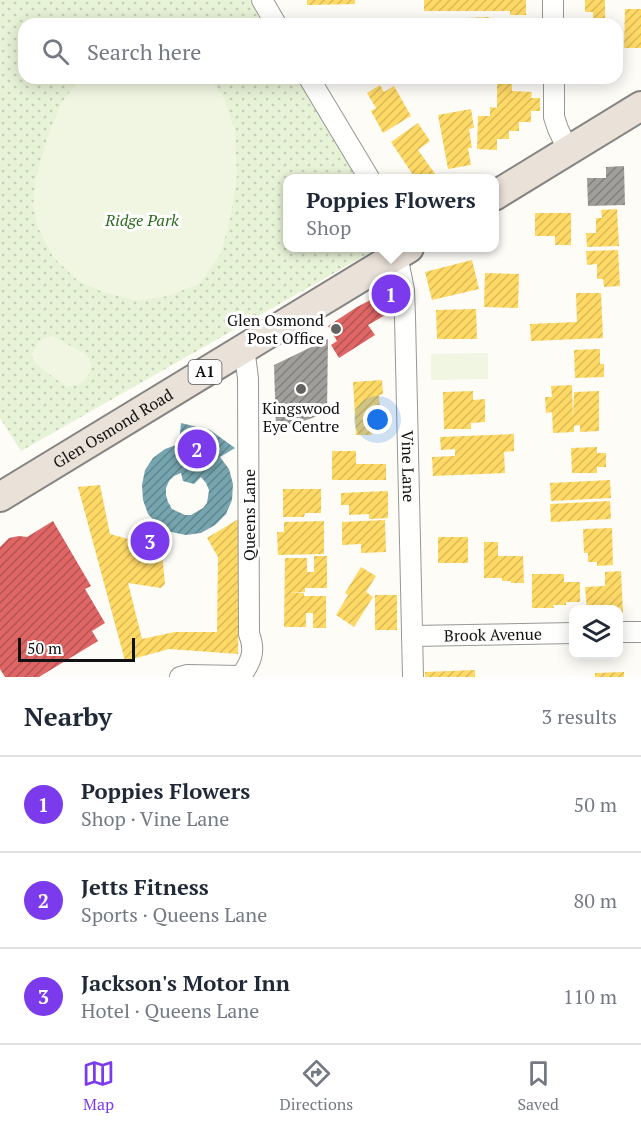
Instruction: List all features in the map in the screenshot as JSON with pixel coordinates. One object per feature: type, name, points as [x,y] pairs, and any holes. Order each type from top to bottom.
[{"type":"highway","points":[[499,193],[641,106]]},
{"type":"highway","name":"Glen Osmond Road","points":[[0,497],[403,252]]},
{"type":"street","points":[[262,0],[272,18]]},
{"type":"street","points":[[553,0],[553,18]]},
{"type":"street","points":[[313,84],[367,174]]},
{"type":"street","points":[[554,84],[554,117],[568,150]]},
{"type":"street","name":"Vine Lane","points":[[406,252],[404,290],[413,677]]},
{"type":"street","name":"Queens Lane","points":[[241,676],[249,665],[253,651],[249,634],[248,378],[244,348]]},
{"type":"street","points":[[623,632],[641,632]]},
{"type":"street","name":"Brook Avenue","points":[[412,636],[569,633]]},
{"type":"street","points":[[180,677],[188,675],[241,676]]},
{"type":"green space","name":"Ridge Park","points":[[0,0],[250,0],[261,18],[18,18],[18,84],[302,84],[358,174],[283,174],[283,252],[371,252],[21,451],[0,418]]},
{"type":"green space","points":[[76,84],[214,84],[224,98],[235,131],[237,176],[230,220],[220,255],[199,284],[168,296],[137,301],[103,292],[78,281],[53,257],[38,228],[33,207],[35,182],[47,138],[62,102]]},
{"type":"green space","points":[[52,336],[86,354],[92,366],[86,379],[76,385],[66,387],[36,364],[31,355],[40,340]]},
{"type":"green space","points":[[488,353],[488,379],[431,380],[431,354]]},
{"type":"building: Homes","points":[[307,0],[355,0],[355,4],[307,5]]},
{"type":"building: Homes","points":[[424,0],[526,0],[526,15],[510,15],[510,11],[424,11]]},
{"type":"building: Homes","points":[[585,0],[605,0],[605,18],[593,18],[593,12],[585,12]]},
{"type":"building: Homes","points":[[625,9],[641,9],[641,48],[624,48]]},
{"type":"building: Homes","points":[[497,84],[512,84],[512,91],[532,92],[531,98],[540,98],[540,111],[531,111],[531,122],[519,122],[519,131],[509,131],[509,139],[497,139],[497,150],[477,149],[478,116],[490,116],[490,107],[497,108]]},
{"type":"building: Homes","points":[[380,85],[384,92],[394,86],[411,116],[383,133],[371,111],[376,108],[367,93]]},
{"type":"building: Homes","points":[[471,109],[474,128],[469,129],[472,148],[468,148],[471,165],[448,169],[438,115]]},
{"type":"building: Homes","points":[[418,123],[430,141],[418,150],[435,174],[412,174],[391,142]]},
{"type":"building: Homes","points":[[617,209],[619,246],[587,247],[586,233],[596,233],[596,218],[602,218],[601,210]]},
{"type":"building: Homes","points":[[535,213],[571,213],[571,245],[555,245],[555,236],[535,236]]},
{"type":"building: Homes","points":[[618,250],[620,286],[604,287],[603,279],[597,279],[597,264],[587,265],[586,251]]},
{"type":"building: Homes","points":[[472,260],[479,289],[432,300],[425,272]]},
{"type":"building: Homes","points":[[485,273],[519,274],[518,308],[484,307]]},
{"type":"building: Homes","points":[[576,293],[601,293],[603,338],[531,341],[530,324],[577,322]]},
{"type":"building: Homes","points":[[476,309],[477,339],[437,339],[436,310]]},
{"type":"building: Homes","points":[[600,349],[600,364],[604,364],[604,377],[575,378],[574,350]]},
{"type":"building: Homes","points":[[382,380],[383,394],[379,395],[378,425],[372,425],[372,435],[356,435],[353,382]]},
{"type":"building: Homes","points":[[572,385],[573,418],[574,392],[599,391],[599,431],[580,432],[580,425],[574,426],[574,432],[553,433],[552,412],[546,413],[545,397],[552,397],[551,386]]},
{"type":"building: Homes","points":[[473,391],[473,400],[485,399],[485,422],[471,423],[471,429],[444,429],[443,392]]},
{"type":"building: Homes","points":[[514,434],[514,451],[504,452],[505,473],[433,476],[432,457],[455,456],[455,449],[441,450],[440,437]]},
{"type":"building: Homes","points":[[597,447],[597,453],[606,453],[606,467],[597,467],[597,473],[572,473],[571,448]]},
{"type":"building: Homes","points":[[332,451],[356,451],[356,464],[386,464],[386,480],[332,480]]},
{"type":"building: Homes","points":[[610,480],[611,498],[551,501],[550,483]]},
{"type":"building: Homes","points":[[100,485],[110,534],[139,542],[139,523],[151,521],[160,532],[165,584],[161,588],[128,583],[142,639],[175,632],[217,632],[218,557],[207,538],[240,518],[238,654],[169,649],[125,661],[78,487]]},
{"type":"building: Homes","points":[[283,489],[321,489],[321,513],[305,513],[304,517],[283,517]]},
{"type":"building: Homes","points":[[388,491],[388,518],[369,519],[369,514],[349,515],[349,505],[341,505],[341,493]]},
{"type":"building: Homes","points":[[610,501],[611,519],[551,522],[550,504]]},
{"type":"building: Homes","points":[[385,520],[386,552],[361,553],[361,544],[342,545],[342,522]]},
{"type":"building: Homes","points":[[324,521],[324,554],[278,555],[277,532],[284,532],[284,522]]},
{"type":"building: Homes","points":[[612,528],[613,565],[597,566],[597,562],[588,562],[588,553],[584,553],[583,529]]},
{"type":"building: Homes","points":[[438,537],[468,537],[468,563],[438,563]]},
{"type":"building: Homes","points":[[484,542],[498,542],[498,556],[523,556],[524,583],[502,581],[502,578],[484,578]]},
{"type":"building: Homes","points":[[314,556],[327,556],[327,588],[305,588],[305,592],[289,593],[326,596],[326,628],[313,628],[313,613],[306,613],[306,627],[284,627],[285,558],[307,558],[307,572],[314,572]]},
{"type":"building: Homes","points":[[361,567],[376,576],[366,592],[373,597],[354,627],[336,615],[348,595],[345,593]]},
{"type":"building: Homes","points":[[621,571],[623,605],[587,605],[585,587],[605,586],[605,572]]},
{"type":"building: Homes","points":[[532,574],[564,574],[564,582],[580,582],[580,602],[553,605],[554,608],[532,608]]},
{"type":"building: Homes","points":[[375,595],[397,595],[397,630],[375,630]]},
{"type":"building: Homes","points":[[475,670],[475,677],[425,677],[425,672]]},
{"type":"building: Homes","points":[[624,672],[624,677],[595,677],[595,673]]},
{"type":"building: Shops","points":[[395,287],[401,317],[387,314],[368,325],[375,335],[339,358],[331,345],[337,341],[328,326],[357,307]]},
{"type":"building: Shops","points":[[53,521],[91,586],[85,589],[105,623],[92,631],[98,641],[39,677],[5,677],[0,669],[0,547],[9,538],[27,537]]},
{"type":"building: Public","points":[[181,423],[210,430],[235,448],[220,457],[229,469],[233,484],[232,500],[226,514],[215,525],[201,533],[186,535],[171,532],[158,525],[148,514],[143,500],[142,485],[145,470],[153,458],[165,449],[179,444]],"holes":[[[181,473],[183,481],[194,484],[201,477],[209,490],[207,503],[191,515],[185,515],[172,509],[166,495],[166,488],[174,476]]]},
{"type":"building: Other","points":[[624,166],[625,205],[588,206],[587,178],[606,178],[606,167]]},
{"type":"building: Other","name":"Kingswood Eye Centre","points":[[328,339],[327,413],[276,430],[274,365]]},
{"type":"place","name":"Poppies Flowers","points":[[391,294]]},
{"type":"place","name":"Glen Osmond Post Office","points":[[336,329]]},
{"type":"place","name":"Kingswood Eye Centre","points":[[301,389]]},
{"type":"place","name":"Jetts Fitness","points":[[197,449]]},
{"type":"place","name":"Jackson's Motor Inn","points":[[150,541]]}]
